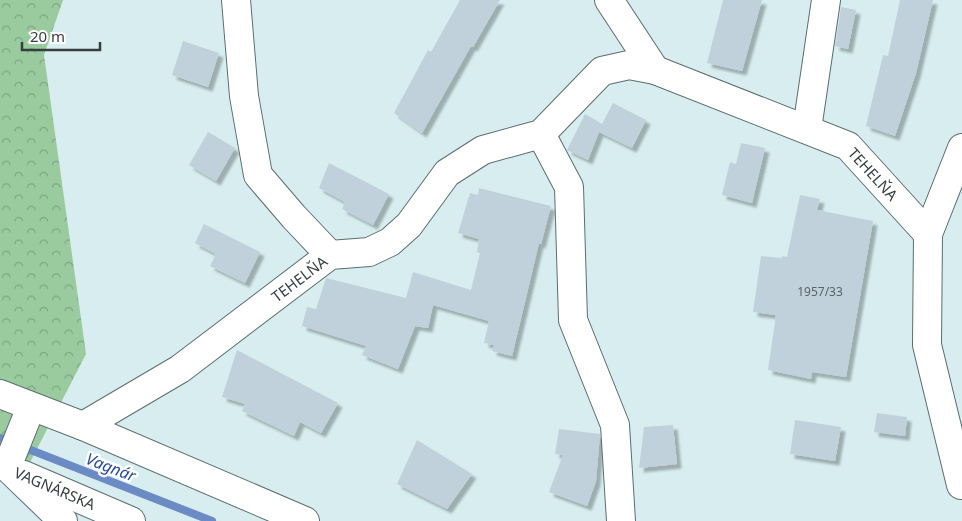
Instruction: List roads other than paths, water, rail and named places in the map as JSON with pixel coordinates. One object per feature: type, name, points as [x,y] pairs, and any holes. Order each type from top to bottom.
[{"type":"street","points":[[236,0],[244,96],[258,175],[330,255]]},
{"type":"street","points":[[609,0],[655,70]]},
{"type":"street","points":[[807,129],[826,0]]},
{"type":"street","name":"TEHELŇA","points":[[83,426],[180,369],[330,255],[369,252],[390,242],[409,224],[447,173],[483,150],[541,134],[602,71],[629,65],[655,70],[848,146],[928,234]]},
{"type":"street","points":[[541,134],[569,187],[573,320],[616,425],[622,521]]},
{"type":"street","points":[[961,485],[927,345],[928,234],[952,202],[962,148]]},
{"type":"street","points":[[0,394],[19,438],[63,521]]},
{"type":"street","points":[[19,438],[83,426],[305,521]]},
{"type":"street","name":"VAGNÁRSKA","points":[[19,438],[131,521]]},
{"type":"waterway","name":"Vagnár","points":[[0,438],[212,521]]}]
